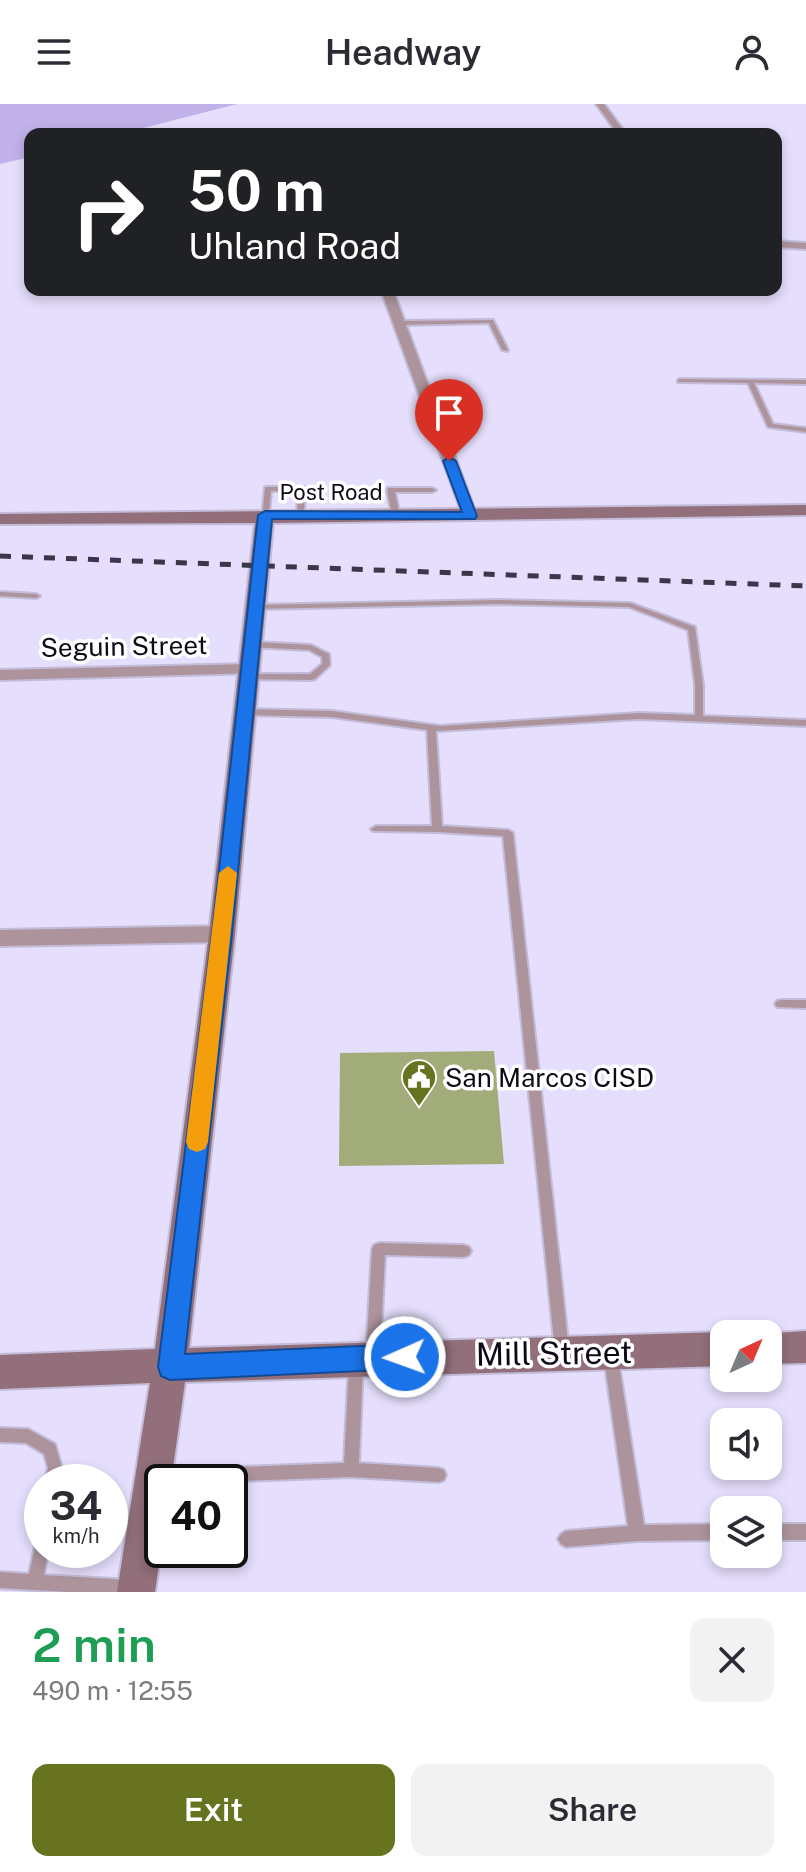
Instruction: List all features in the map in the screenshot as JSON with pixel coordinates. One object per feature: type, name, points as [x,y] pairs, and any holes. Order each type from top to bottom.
[{"type":"street","points":[[600,104],[618,128]]},
{"type":"street","points":[[782,244],[806,246]]},
{"type":"street","points":[[389,296],[470,516]]},
{"type":"street","name":"Post Road","points":[[0,519],[806,510]]},
{"type":"street","points":[[136,1590],[170,1367],[222,934],[265,515]]},
{"type":"street","name":"Seguin Street","points":[[0,675],[250,664]]},
{"type":"street","points":[[0,938],[222,934]]},
{"type":"street","points":[[782,1348],[806,1347]]},
{"type":"street","name":"Mill Street","points":[[0,1372],[710,1349]]},
{"type":"lane","points":[[397,323],[491,321],[505,350]]},
{"type":"lane","points":[[680,381],[806,382]]},
{"type":"lane","points":[[750,381],[770,426],[806,430]]},
{"type":"lane","points":[[265,515],[268,489],[302,489],[301,516]]},
{"type":"lane","points":[[396,516],[391,490],[432,490]]},
{"type":"lane","points":[[0,594],[36,596]]},
{"type":"lane","points":[[256,607],[497,602],[630,605],[692,629],[699,685],[699,719]]},
{"type":"lane","points":[[311,648],[326,656],[326,665],[312,677],[250,664],[311,648]]},
{"type":"lane","points":[[245,712],[332,714],[431,727],[639,716],[806,723]]},
{"type":"lane","points":[[431,727],[437,829]]},
{"type":"lane","points":[[376,829],[508,833],[562,1353]]},
{"type":"lane","points":[[781,1004],[806,1004]]},
{"type":"lane","points":[[351,1470],[379,1249],[464,1251]]},
{"type":"lane","points":[[610,1352],[637,1533]]},
{"type":"lane","points":[[0,1435],[28,1436],[50,1449],[54,1464]]},
{"type":"lane","points":[[248,1474],[351,1470],[439,1475]]},
{"type":"lane","points":[[566,1539],[637,1533],[710,1532]]},
{"type":"lane","points":[[782,1532],[806,1532]]},
{"type":"lane","points":[[35,1582],[37,1568]]},
{"type":"lane","points":[[0,1580],[136,1590]]},
{"type":"shaded area","points":[[0,104],[237,104],[143,128],[24,128],[24,158],[0,164]]},
{"type":"building","name":"San Marcos CISD","points":[[494,1051],[504,1164],[339,1166],[340,1053]]},
{"type":"railway","points":[[0,556],[806,586]]},
{"type":"slow traffic","points":[[197,1142],[228,873]]},
{"type":"place","name":"San Marcos CISD","points":[[419,1108]]},
{"type":"route","points":[[405,1357],[170,1367],[222,934],[265,515],[470,516],[449,461]]}]
